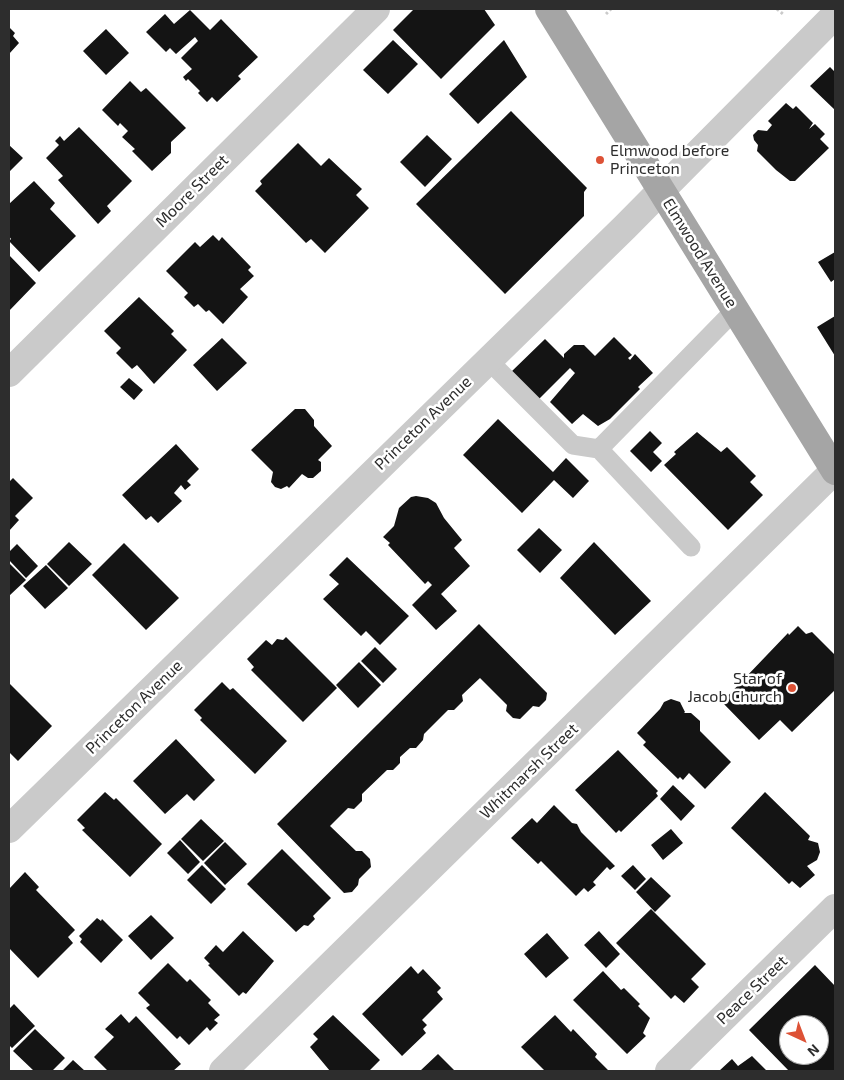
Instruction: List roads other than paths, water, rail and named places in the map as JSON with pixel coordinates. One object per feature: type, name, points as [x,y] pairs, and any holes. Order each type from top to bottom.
[{"type":"main road","name":"Elmwood Avenue","points":[[549,9],[835,470]]},
{"type":"street","name":"Moore Street","points":[[9,373],[376,9]]},
{"type":"street","name":"Princeton Avenue","points":[[9,829],[661,190],[835,15]]},
{"type":"street","name":"Whitmarsh Street","points":[[223,1071],[835,470]]},
{"type":"street","name":"Peace Street","points":[[669,1071],[835,908]]},
{"type":"lane","points":[[598,450],[735,310]]},
{"type":"lane","points":[[488,360],[573,445],[598,450],[691,547]]},
{"type":"place","name":"Elmwood before Princeton","points":[[600,160]]},
{"type":"place","name":"Star of Jacob Church","points":[[792,688]]}]
